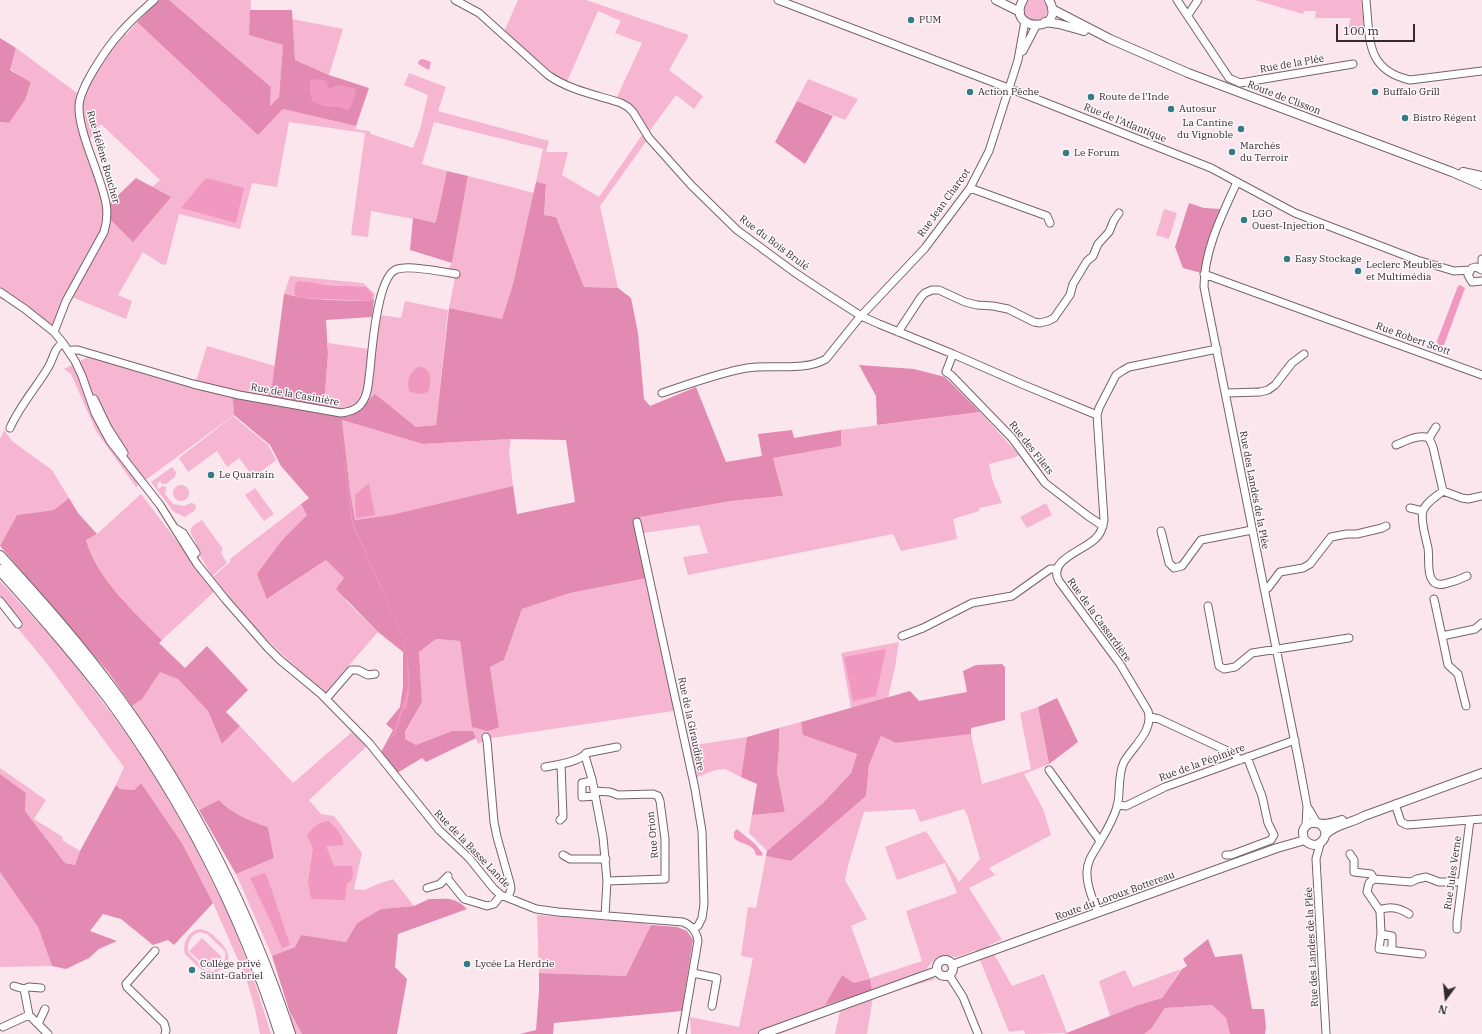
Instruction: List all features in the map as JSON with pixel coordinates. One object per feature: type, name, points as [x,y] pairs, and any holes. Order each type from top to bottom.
[{"type":"highway","points":[[0,556],[50,612],[100,673],[146,736],[169,772],[204,832],[244,914],[271,977],[290,1034]]},
{"type":"highway","points":[[0,570],[90,674],[122,718],[161,777],[198,841],[229,902],[253,958],[280,1034]]},
{"type":"highway","points":[[271,977],[277,983],[298,1034]]},
{"type":"highway","points":[[276,1034],[275,1031],[277,1023]]},
{"type":"main road","points":[[996,0],[1020,12],[1025,21],[1036,26],[1046,22],[1051,15],[1052,9],[1049,0]]},
{"type":"main road","points":[[1020,12],[1023,0]]},
{"type":"main road","name":"Route de Clisson","points":[[1052,9],[1110,40]]},
{"type":"main road","name":"Route de Clisson","points":[[1046,22],[1059,24],[1110,40],[1188,72],[1452,172],[1482,185]]},
{"type":"main road","name":"Route de Clisson","points":[[1452,172],[1482,176]]},
{"type":"main road","points":[[1364,816],[1357,816],[1332,823],[1309,824],[1304,829],[1306,840],[1316,845],[1320,844],[1326,834],[1333,828],[1482,773]]},
{"type":"main road","points":[[1319,823],[1325,830],[1326,834]]},
{"type":"main road","name":"Route du Loroux Bottereau","points":[[952,965],[1284,845],[1306,840]]},
{"type":"main road","points":[[943,961],[948,961],[952,965],[952,972],[949,975],[942,976],[937,971],[939,963],[943,961]]},
{"type":"main road","points":[[762,1034],[937,971]]},
{"type":"street","name":"Rue Hélène Boucher","points":[[54,332],[66,301],[104,232],[107,222],[108,211],[104,195],[81,123],[79,109],[83,88],[120,32],[154,0]]},
{"type":"street","name":"Rue du Bois Brulé","points":[[455,0],[479,13],[548,75],[558,82],[569,87],[621,103],[628,107],[633,112],[648,138],[691,185],[737,230],[794,272],[861,316],[1097,415]]},
{"type":"street","name":"Rue de l'Atlantique","points":[[778,0],[1009,88],[1211,168],[1295,213],[1417,260],[1454,271],[1470,271],[1472,282],[1481,281]]},
{"type":"street","points":[[1178,0],[1188,15],[1198,0]]},
{"type":"street","points":[[1366,0],[1371,49],[1375,57],[1388,72],[1410,80],[1482,71]]},
{"type":"street","name":"Rue de la Plée","points":[[1188,15],[1229,78],[1240,83],[1354,64]]},
{"type":"street","name":"Rue Jean Charcot","points":[[861,316],[925,248],[970,188],[989,151],[1018,60],[1025,21]]},
{"type":"street","name":"Rue Jean Charcot","points":[[1018,60],[1036,26]]},
{"type":"street","name":"Rue des Landes de la Plée","points":[[1238,182],[1209,248],[1204,274],[1204,287],[1295,740],[1307,806],[1306,826]]},
{"type":"street","points":[[970,188],[1047,216],[1050,223]]},
{"type":"street","points":[[898,332],[921,297],[932,290],[939,290],[965,302],[1008,310],[1034,322],[1040,323],[1054,318],[1070,294],[1073,284],[1087,261],[1094,256],[1098,244],[1109,232],[1119,213]]},
{"type":"street","points":[[1470,271],[1482,262]]},
{"type":"street","points":[[1470,271],[1476,267],[1482,270]]},
{"type":"street","name":"Rue de la Casinière","points":[[70,352],[76,350],[193,384],[239,395],[342,413],[353,411],[360,406],[368,391],[378,307],[386,282],[391,274],[396,269],[424,269],[456,274]]},
{"type":"street","name":"Rue Robert Scott","points":[[1204,274],[1482,375]]},
{"type":"street","name":"Rue de la Basse Lande","points":[[0,292],[54,332],[70,352],[86,386],[95,414],[106,435],[128,466],[160,505],[175,527],[187,537],[210,578],[225,599],[280,660],[326,699],[370,744],[438,830],[469,858],[494,889],[504,897],[536,909],[683,922],[693,929]]},
{"type":"street","points":[[662,393],[714,376],[748,368],[807,366],[819,363],[831,354],[861,316]]},
{"type":"street","points":[[10,428],[21,406],[49,366],[57,347],[63,343]]},
{"type":"street","points":[[902,636],[923,628],[972,603],[1012,596],[1050,569],[1056,569],[1062,561],[1095,540],[1100,533],[1104,520],[1097,415],[1116,375],[1129,367],[1217,349]]},
{"type":"street","points":[[75,361],[81,355],[87,354]]},
{"type":"street","name":"Rue des Filets","points":[[953,354],[946,372],[956,380],[1012,438],[1045,483],[1103,526]]},
{"type":"street","points":[[1226,393],[1260,392],[1268,390],[1275,385],[1292,363],[1304,354]]},
{"type":"street","points":[[1429,438],[1436,427]]},
{"type":"street","points":[[1396,445],[1410,439],[1424,436],[1429,438],[1433,447],[1442,491]]},
{"type":"street","points":[[1442,491],[1468,499],[1482,496]]},
{"type":"street","points":[[1442,491],[1426,506],[1422,517],[1429,552],[1428,564],[1431,579],[1434,583],[1439,585],[1458,581],[1467,576]]},
{"type":"street","points":[[1410,508],[1423,511]]},
{"type":"street","name":"Rue de la Giraudière","points":[[638,522],[695,789],[702,831],[703,911],[700,923],[693,929]]},
{"type":"street","points":[[1264,590],[1268,588],[1280,572],[1303,568],[1310,564],[1331,537],[1357,534],[1386,526]]},
{"type":"street","points":[[1161,531],[1169,563],[1174,568],[1182,566],[1201,540],[1252,530]]},
{"type":"street","name":"Rue de la Cassardière","points":[[1056,569],[1056,577],[1120,664],[1150,717]]},
{"type":"street","points":[[1434,599],[1448,665],[1458,674],[1466,706]]},
{"type":"street","points":[[0,601],[18,624]]},
{"type":"street","points":[[1208,606],[1219,666],[1221,668],[1226,669],[1235,667],[1250,654],[1349,638]]},
{"type":"street","points":[[1442,636],[1475,629],[1482,623]]},
{"type":"street","points":[[326,699],[351,670],[358,670],[368,675],[375,674]]},
{"type":"street","points":[[1098,912],[1087,880],[1087,868],[1117,805],[1122,767],[1148,728],[1150,717],[1159,719],[1244,758],[1262,796],[1268,823],[1274,835],[1272,840],[1231,855],[1226,855]]},
{"type":"street","points":[[427,888],[440,884],[448,876],[464,899],[487,906],[494,904],[504,897],[511,889],[495,829],[486,737]]},
{"type":"street","name":"Rue de la Pépinière","points":[[1117,805],[1126,806],[1165,787],[1295,740]]},
{"type":"street","points":[[545,767],[577,760],[586,754],[617,748]]},
{"type":"street","points":[[585,756],[592,781],[606,860],[607,882],[605,916]]},
{"type":"street","points":[[560,820],[563,817],[561,764]]},
{"type":"street","points":[[1049,770],[1100,841]]},
{"type":"street","points":[[592,781],[582,783],[582,797],[594,794]]},
{"type":"street","name":"Rue Orion","points":[[594,794],[610,792],[618,794],[653,794],[658,796],[660,801],[665,839],[666,879],[607,882]]},
{"type":"street","points":[[1395,804],[1401,822],[1407,825],[1482,819]]},
{"type":"street","name":"Rue des Landes de la Plée","points":[[1307,806],[1319,823]]},
{"type":"street","name":"Rue Jules Verne","points":[[1457,929],[1470,820]]},
{"type":"street","name":"Rue des Landes de la Plée","points":[[1306,840],[1316,859]]},
{"type":"street","name":"Rue des Landes de la Plée","points":[[1320,844],[1316,859],[1326,1034]]},
{"type":"street","points":[[1350,854],[1354,860],[1354,872],[1371,874],[1374,879]]},
{"type":"street","points":[[563,855],[570,859],[606,860]]},
{"type":"street","points":[[1422,954],[1379,948],[1381,934],[1379,910],[1367,892],[1369,883],[1374,879],[1411,882],[1426,877],[1439,882],[1462,882]]},
{"type":"street","points":[[1379,910],[1386,907],[1404,910],[1409,914]]},
{"type":"street","points":[[683,1032],[698,941],[693,929]]},
{"type":"street","points":[[1381,934],[1392,936],[1392,950]]},
{"type":"street","points":[[155,951],[126,984],[127,987],[164,1023],[166,1030],[165,1034]]},
{"type":"street","points":[[693,973],[717,978],[712,1006]]},
{"type":"street","points":[[949,975],[963,997],[978,1034]]},
{"type":"street","points":[[14,986],[24,989],[29,987],[41,988]]},
{"type":"street","points":[[24,989],[29,1015],[48,1034]]},
{"type":"street","points":[[37,1034],[45,1009]]},
{"type":"street","points":[[3,1027],[29,1015]]},
{"type":"shaded area","points":[[159,0],[169,0],[271,87],[270,106],[279,97],[283,45],[249,35],[250,10],[292,10],[295,60],[329,75],[369,88],[356,126],[283,109],[258,135],[137,22]]},
{"type":"shaded area","points":[[169,0],[251,0],[249,35],[283,45],[279,97],[270,106],[271,87]]},
{"type":"shaded area","points":[[518,0],[586,0],[689,35],[669,70],[703,96],[694,109],[676,95],[649,132],[616,99],[642,43],[615,33],[621,21],[598,11],[566,84],[504,32]]},
{"type":"shaded area","points":[[1028,0],[1043,0],[1048,8],[1047,13],[1043,18],[1038,21],[1033,21],[1025,15],[1024,5]]},
{"type":"shaded area","points":[[1255,0],[1361,0],[1365,34],[1347,34],[1351,18],[1315,18],[1316,11],[1304,11],[1303,14]]},
{"type":"shaded area","points":[[292,19],[343,29],[329,75],[295,60]]},
{"type":"shaded area","points":[[137,22],[258,134],[283,109],[356,126],[355,129],[369,131],[371,134],[413,148],[420,129],[428,95],[404,85],[409,73],[446,87],[438,111],[549,141],[546,152],[568,152],[562,175],[599,197],[642,135],[647,140],[600,206],[618,288],[584,287],[556,217],[544,215],[546,184],[536,182],[543,149],[434,122],[422,164],[447,171],[435,223],[371,211],[368,237],[351,235],[365,133],[289,122],[277,187],[252,183],[240,229],[179,214],[166,265],[161,264],[143,252],[118,295],[132,301],[126,319],[67,295],[52,325],[8,293],[2,300],[0,298],[0,122],[9,123],[25,100],[31,82],[10,69],[16,48],[77,93],[119,28],[126,35]],"holes":[[[101,124],[160,180],[152,187],[171,197],[109,204],[88,142]]]},
{"type":"shaded area","points":[[0,38],[16,48],[10,70],[31,82],[25,100],[9,123],[0,122]]},
{"type":"shaded area","points":[[423,59],[431,62],[429,70],[418,64],[419,60]]},
{"type":"shaded area","points":[[315,79],[326,81],[329,89],[338,85],[354,88],[356,94],[349,110],[340,107],[325,106],[312,101],[310,81]]},
{"type":"shaded area","points":[[808,79],[858,99],[845,120],[797,101]]},
{"type":"shaded area","points":[[797,101],[833,116],[805,164],[775,142]]},
{"type":"shaded area","points":[[447,171],[468,176],[452,263],[410,250],[413,218],[435,223]]},
{"type":"shaded area","points":[[468,176],[534,193],[513,284],[502,319],[449,308],[456,272],[448,269],[452,263]]},
{"type":"shaded area","points":[[136,178],[171,197],[133,242],[109,218],[109,204]]},
{"type":"shaded area","points":[[206,178],[244,188],[236,223],[181,208]]},
{"type":"shaded area","points":[[536,182],[546,184],[544,215],[556,217],[584,287],[618,288],[631,298],[638,333],[644,399],[650,406],[696,387],[726,462],[762,456],[758,434],[792,430],[794,438],[841,430],[841,446],[773,458],[783,496],[731,501],[640,517],[652,577],[570,593],[522,609],[504,660],[490,667],[499,727],[488,731],[472,727],[460,641],[436,639],[419,652],[422,702],[405,732],[405,739],[416,745],[452,731],[473,731],[476,738],[426,762],[422,758],[397,773],[381,752],[393,730],[386,724],[400,707],[403,687],[403,652],[378,632],[336,589],[344,578],[326,560],[267,599],[257,574],[283,539],[307,515],[301,504],[309,498],[281,466],[270,445],[234,415],[232,389],[268,396],[272,385],[284,294],[326,300],[368,301],[374,299],[372,317],[326,320],[328,354],[324,404],[356,412],[375,394],[416,427],[436,425],[449,308],[502,319],[513,284]],"holes":[[[342,420],[423,444],[511,439],[566,440],[575,502],[517,514],[513,486],[391,515],[355,520],[350,491]]]},
{"type":"shaded area","points":[[1189,203],[1204,208],[1221,209],[1205,253],[1201,273],[1183,268],[1175,247]]},
{"type":"shaded area","points":[[1164,209],[1177,213],[1169,239],[1156,235]]},
{"type":"shaded area","points":[[290,276],[363,283],[375,294],[374,299],[372,300],[373,295],[346,286],[296,282],[294,294],[297,298],[284,294]]},
{"type":"shaded area","points":[[299,281],[329,285],[366,287],[373,295],[372,300],[297,298],[294,294],[295,283]]},
{"type":"shaded area","points":[[1460,285],[1465,288],[1444,345],[1438,345],[1437,341],[1458,286]]},
{"type":"shaded area","points":[[405,301],[448,310],[436,425],[416,427],[375,395],[356,412],[324,404],[328,343],[375,350],[380,315],[401,318]]},
{"type":"shaded area","points":[[207,346],[275,366],[272,385],[268,396],[232,389],[234,415],[136,487],[96,431],[71,374],[64,369],[88,357],[194,387]]},
{"type":"shaded area","points":[[859,365],[914,369],[945,377],[980,412],[877,425],[876,396]]},
{"type":"shaded area","points":[[418,367],[423,367],[426,369],[430,375],[428,392],[421,394],[410,392],[408,385],[410,375]]},
{"type":"shaded area","points":[[980,412],[1019,455],[989,464],[993,482],[1002,503],[979,508],[979,511],[953,519],[957,539],[901,551],[893,534],[688,575],[683,557],[708,553],[699,525],[643,533],[640,517],[731,501],[783,496],[773,458],[840,446],[841,430]]},
{"type":"shaded area","points":[[233,416],[268,445],[276,460],[251,479],[246,474],[249,471],[239,458],[227,467],[217,451],[188,472],[179,458]]},
{"type":"shaded area","points":[[338,417],[353,523],[405,642],[352,524]]},
{"type":"shaded area","points":[[342,420],[423,444],[511,439],[509,452],[513,486],[391,515],[355,520],[350,491]]},
{"type":"shaded area","points":[[4,430],[12,441],[52,470],[69,498],[54,510],[17,515],[0,546],[0,439]]},
{"type":"shaded area","points":[[172,467],[176,472],[175,477],[166,484],[162,484],[160,481],[157,484],[157,487],[159,489],[162,486],[166,487],[165,494],[173,504],[184,506],[191,503],[195,504],[195,510],[185,517],[174,512],[151,482]]},
{"type":"shaded area","points":[[369,483],[375,515],[356,518],[355,495]]},
{"type":"shaded area","points":[[181,485],[187,487],[189,493],[187,499],[181,501],[175,499],[173,493],[175,487]]},
{"type":"shaded area","points":[[255,488],[274,514],[264,521],[245,495]]},
{"type":"shaded area","points":[[141,494],[215,591],[162,640],[128,606],[108,582],[92,555],[86,540],[97,534]]},
{"type":"shaded area","points":[[69,498],[78,513],[97,534],[86,540],[91,554],[107,581],[162,640],[159,643],[185,668],[207,646],[248,690],[226,712],[240,726],[222,744],[208,711],[178,679],[160,672],[142,699],[132,706],[109,673],[0,546],[17,515],[54,510]]},
{"type":"shaded area","points":[[1046,503],[1052,515],[1027,528],[1020,517]]},
{"type":"shaded area","points":[[301,504],[308,514],[283,539],[268,599],[326,560],[344,578],[346,601],[378,632],[325,693],[266,638],[238,608],[213,577],[230,562],[230,559]]},
{"type":"shaded area","points":[[202,520],[223,549],[221,553],[227,563],[212,576],[195,547],[196,543],[191,532],[192,527]]},
{"type":"shaded area","points":[[652,577],[680,710],[492,738],[478,744],[473,731],[452,731],[416,745],[405,739],[405,733],[422,702],[419,652],[436,639],[460,641],[463,663],[499,727],[490,667],[504,660],[522,609],[570,593]]},
{"type":"shaded area","points":[[0,581],[66,653],[122,728],[153,773],[193,843],[232,922],[255,983],[271,1034],[260,1034],[255,1009],[246,978],[213,903],[182,843],[141,783],[134,790],[120,789],[116,785],[124,767],[45,661],[0,607]]},
{"type":"shaded area","points":[[899,642],[888,698],[851,708],[841,653]]},
{"type":"shaded area","points":[[886,649],[876,696],[853,701],[844,657]]},
{"type":"shaded area","points":[[407,658],[410,678],[408,703],[406,710],[403,709],[396,732],[390,739],[394,732],[408,687]]},
{"type":"shaded area","points":[[1002,664],[1005,667],[1005,720],[971,728],[971,734],[896,743],[881,736],[869,765],[866,796],[791,861],[766,856],[767,851],[823,803],[851,773],[857,754],[803,735],[801,722],[910,691],[919,701],[967,692],[963,671],[976,665]]},
{"type":"shaded area","points":[[160,671],[178,679],[208,711],[222,744],[240,726],[293,783],[352,732],[366,747],[309,800],[321,814],[334,816],[362,853],[354,889],[364,890],[393,879],[414,906],[381,909],[357,923],[346,942],[301,935],[295,947],[272,956],[236,874],[274,858],[268,827],[248,820],[235,813],[219,800],[199,810],[132,706],[142,699]]},
{"type":"shaded area","points":[[1057,698],[1078,742],[1049,764],[1038,707]]},
{"type":"shaded area","points":[[1038,707],[1049,764],[1024,774],[1043,809],[1051,835],[989,868],[995,875],[969,888],[1002,940],[989,945],[1012,986],[1044,974],[1067,1033],[1025,1034],[1024,1030],[1009,1032],[976,950],[957,957],[943,956],[934,960],[927,968],[935,980],[873,997],[867,1034],[835,1034],[840,1011],[780,1034],[691,1034],[690,1017],[739,1027],[753,958],[741,956],[748,907],[756,908],[766,856],[791,861],[866,796],[869,765],[881,736],[896,743],[971,734],[982,784],[1031,769],[1020,713]],"holes":[[[915,809],[920,822],[964,809],[968,817],[980,859],[959,882],[926,831],[885,847],[897,880],[945,863],[957,893],[906,911],[922,961],[870,978],[851,926],[867,919],[845,880],[849,862],[864,812]],[[842,975],[854,983],[826,1004]]]},
{"type":"shaded area","points":[[801,722],[804,735],[857,754],[851,773],[823,803],[767,851],[749,833],[752,815],[785,812],[777,772],[779,728]]},
{"type":"shaded area","points":[[779,728],[777,772],[785,812],[752,815],[757,784],[741,777],[747,737]]},
{"type":"shaded area","points":[[747,737],[741,777],[725,769],[715,770],[695,778],[688,746]]},
{"type":"shaded area","points":[[0,768],[46,800],[34,819],[63,837],[62,840],[80,851],[75,865],[65,863],[25,811],[26,793],[0,774]]},
{"type":"shaded area","points":[[0,774],[26,793],[25,811],[65,863],[75,865],[80,851],[116,785],[120,789],[134,790],[141,783],[182,843],[213,903],[174,945],[168,940],[153,945],[121,919],[103,914],[90,931],[117,941],[99,949],[89,958],[66,969],[52,966],[38,927],[0,872]]},
{"type":"shaded area","points":[[219,800],[235,813],[248,820],[268,827],[274,858],[236,874],[199,810]]},
{"type":"shaded area","points":[[329,821],[339,832],[343,842],[343,845],[326,846],[334,866],[352,866],[353,874],[351,881],[347,883],[345,900],[311,899],[308,882],[313,848],[307,836],[316,826],[322,822]]},
{"type":"shaded area","points":[[737,829],[755,844],[763,854],[761,856],[756,855],[753,848],[750,846],[734,838],[734,832]]},
{"type":"shaded area","points":[[0,872],[38,927],[52,966],[0,967]]},
{"type":"shaded area","points":[[265,873],[290,945],[282,948],[250,878]]},
{"type":"shaded area","points":[[429,899],[454,900],[467,909],[398,934],[395,967],[407,979],[397,1034],[302,1034],[289,1010],[272,956],[295,947],[301,935],[346,942],[357,923],[381,909],[414,906]]},
{"type":"shaded area","points":[[537,915],[642,923],[651,925],[626,976],[539,973]]},
{"type":"shaded area","points":[[651,925],[677,927],[687,931],[693,940],[682,1011],[554,1023],[553,1034],[520,1034],[536,1030],[539,973],[626,976]]},
{"type":"shaded area","points":[[196,930],[205,930],[210,933],[223,945],[228,955],[227,963],[224,967],[213,974],[205,973],[185,954],[185,942],[189,935]],"holes":[[[200,932],[207,934],[225,951],[225,959],[221,966],[210,971],[206,971],[188,952],[189,942],[193,935]]]},
{"type":"shaded area","points":[[202,938],[222,957],[209,970],[189,951]]},
{"type":"shaded area","points":[[1208,939],[1215,957],[1242,954],[1252,1009],[1264,1009],[1266,1027],[1265,1034],[1230,1034],[1226,1018],[1212,1005],[1165,1008],[1151,1029],[1144,1034],[1064,1034],[1138,1005],[1162,998],[1182,969],[1187,966],[1183,959]]},
{"type":"shaded area","points":[[1181,969],[1162,998],[1138,1005],[1110,1016],[1099,981],[1125,970],[1133,987]]},
{"type":"shaded area","points":[[842,975],[854,983],[870,979],[872,991],[825,1005]]},
{"type":"shaded area","points":[[1212,1005],[1226,1018],[1230,1034],[1144,1034],[1151,1029],[1165,1008]]},
{"type":"shaded area","points":[[289,1010],[302,1034],[294,1034]]},
{"type":"place","name":"PUM","points":[[911,20]]},
{"type":"place","name":"Action Pêche","points":[[970,92]]},
{"type":"place","name":"Buffalo Grill","points":[[1375,92]]},
{"type":"place","name":"Route de l'Inde","points":[[1091,97]]},
{"type":"place","name":"Autosur","points":[[1171,109]]},
{"type":"place","name":"Bistro Régent","points":[[1405,118]]},
{"type":"place","name":"La Cantine du Vignoble","points":[[1241,129]]},
{"type":"place","name":"Marchés du Terroir","points":[[1232,152]]},
{"type":"place","name":"Le Forum","points":[[1066,153]]},
{"type":"place","name":"LGO Ouest-Injection","points":[[1244,220]]},
{"type":"place","name":"Easy Stockage","points":[[1287,259]]},
{"type":"place","name":"Leclerc Meubles et Multimédia","points":[[1358,271]]},
{"type":"place","name":"Le Quatrain","points":[[211,475]]},
{"type":"place","name":"Lycée La Herdrie","points":[[467,964]]},
{"type":"place","name":"Collège privé Saint-Gabriel","points":[[192,970]]}]
